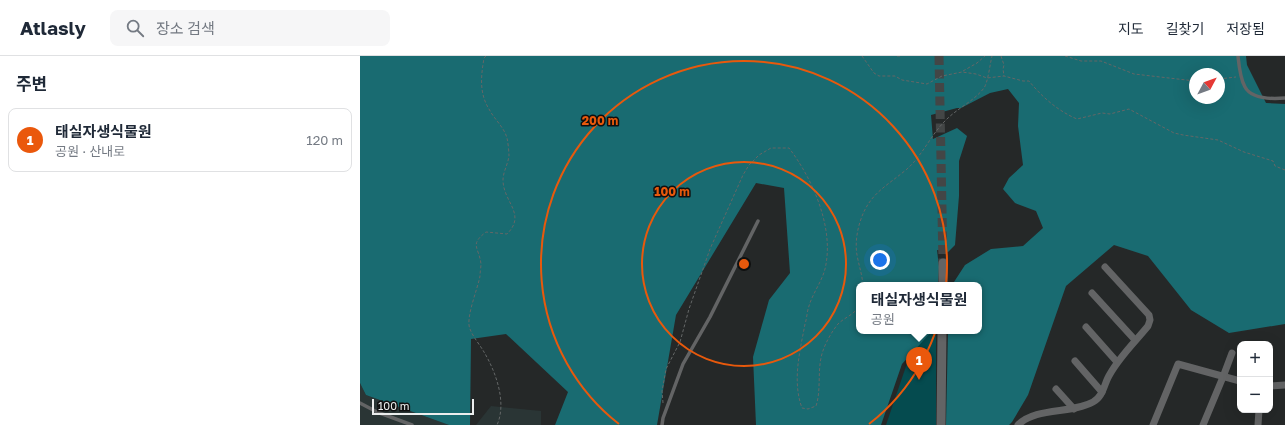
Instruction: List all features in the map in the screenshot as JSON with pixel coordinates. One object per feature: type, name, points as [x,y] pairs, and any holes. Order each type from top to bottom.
[{"type":"street","points":[[943,262],[943,282]]},
{"type":"street","points":[[1018,425],[1027,418],[1074,409],[1093,402],[1099,398],[1116,362],[1148,326],[1150,320],[1149,315],[1105,267]]},
{"type":"street","points":[[1092,293],[1135,340]]},
{"type":"street","points":[[1086,327],[1116,362]]},
{"type":"street","points":[[941,425],[942,334]]},
{"type":"street","points":[[1203,425],[1232,353]]},
{"type":"street","points":[[1075,361],[1102,392]]},
{"type":"street","points":[[1153,425],[1178,364],[1237,380]]},
{"type":"street","points":[[1273,386],[1285,385]]},
{"type":"street","points":[[1056,390],[1074,409]]},
{"type":"street","points":[[1258,425],[1259,413]]},
{"type":"lane","points":[[1238,56],[1241,76],[1245,88],[1255,96],[1270,99],[1285,98]]},
{"type":"lane","points":[[662,425],[663,418],[683,364],[710,317],[758,221]]},
{"type":"lane","points":[[360,403],[377,412],[412,425]]},
{"type":"path","points":[[486,56],[484,58],[481,86],[488,109],[507,138],[509,156],[503,180],[504,192],[516,217],[515,224],[507,234],[486,232],[478,238],[476,245],[481,264],[478,286],[471,308],[469,328],[488,358],[495,373],[501,404],[497,425]]},
{"type":"path","points":[[862,56],[874,73],[879,76],[895,76],[902,80],[927,84],[942,76],[962,72],[976,74],[987,78],[1004,76],[1029,81],[1041,94],[1060,110],[1077,119],[1102,112],[1110,114],[1129,109],[1174,133],[1218,140],[1244,152],[1273,161],[1274,166],[1285,170]]},
{"type":"path","points":[[962,72],[985,56]]},
{"type":"path","points":[[863,282],[857,254],[858,232],[860,220],[870,199],[880,189],[908,168],[933,134],[947,119],[982,91],[985,87],[992,56]]},
{"type":"path","points":[[1001,56],[1004,65],[1004,76]]},
{"type":"path","points":[[1065,56],[1081,61],[1101,61],[1134,74],[1189,80]]},
{"type":"path","points":[[1225,78],[1241,76]]},
{"type":"path","points":[[663,404],[662,391],[666,369],[680,342],[689,309],[716,234],[749,165],[759,155],[771,148],[789,148],[796,158],[806,175],[823,213],[827,240],[826,264],[819,286],[809,305],[800,348],[798,390],[802,408],[808,409],[816,406],[819,397],[818,386],[820,366],[824,348],[839,323],[856,312]]},
{"type":"shaded area","points":[[360,56],[1246,56],[1247,65],[1266,103],[1285,104],[1285,324],[1229,333],[1191,310],[1148,256],[1114,245],[1066,286],[1028,395],[1012,422],[1009,425],[946,425],[948,334],[982,334],[982,282],[954,282],[965,265],[991,249],[1023,246],[1043,228],[1036,211],[1015,203],[1003,189],[1009,178],[1023,165],[1018,126],[1019,103],[1008,89],[990,93],[961,108],[931,115],[933,139],[957,128],[967,136],[959,161],[959,196],[955,245],[948,252],[937,250],[939,267],[938,282],[856,282],[856,334],[929,334],[902,364],[881,425],[756,425],[753,357],[769,300],[790,273],[784,188],[756,183],[676,315],[657,425],[555,425],[568,392],[506,334],[471,339],[470,425],[449,425],[366,395],[360,383]]},
{"type":"shaded area","points":[[917,334],[934,334],[936,336],[936,425],[886,425]]},
{"type":"shaded area","points":[[360,383],[366,395],[449,425],[360,425]]},
{"type":"shaded area","points":[[491,406],[541,411],[541,425],[476,425]]},
{"type":"tunnel","points":[[939,56],[943,263]]},
{"type":"place","name":"태실자생식물원","points":[[919,380]]}]
